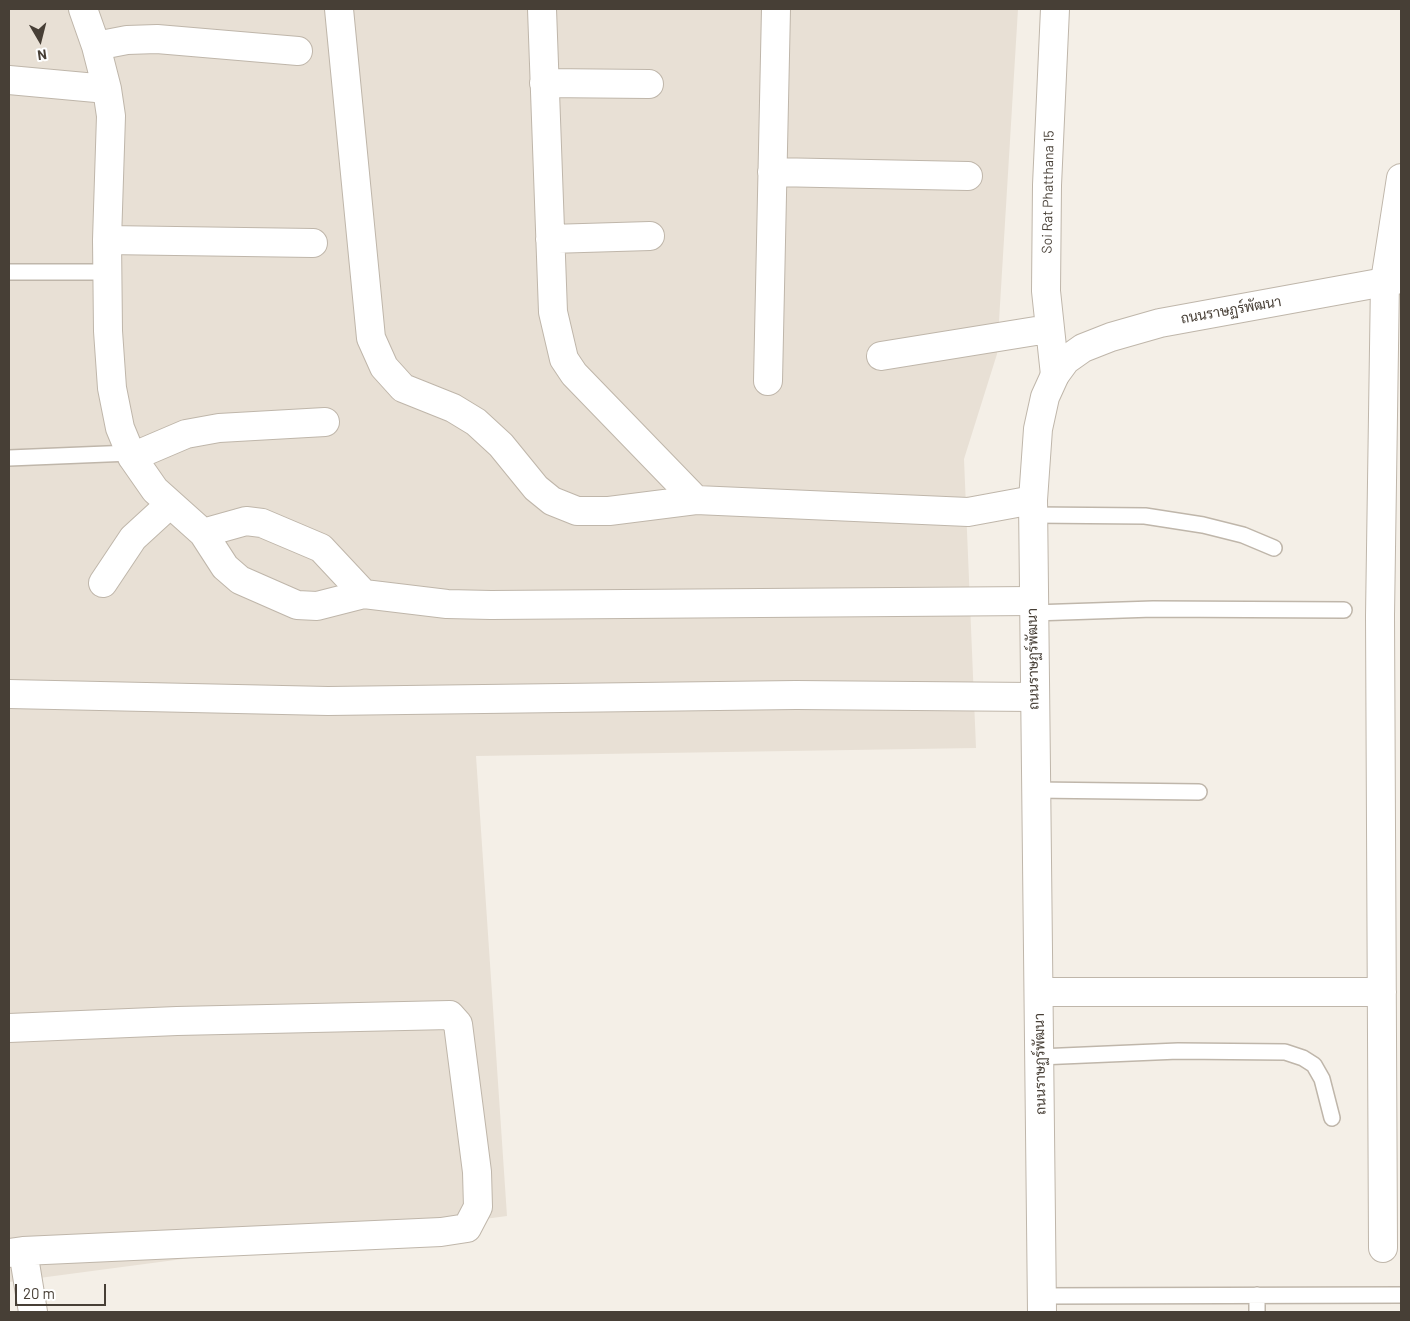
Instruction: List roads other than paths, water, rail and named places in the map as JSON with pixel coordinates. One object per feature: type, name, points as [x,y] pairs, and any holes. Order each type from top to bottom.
[{"type":"street","points":[[83,9],[96,46],[107,89],[112,137],[108,272],[112,388],[120,428],[132,455],[154,490],[203,533],[225,567],[240,580],[296,605],[316,606],[364,594],[447,604],[491,605],[1033,607]]},
{"type":"street","points":[[339,9],[371,338],[384,367],[403,388],[453,408],[476,422],[501,445],[536,488],[552,501],[577,511],[609,512],[696,500],[968,512],[1033,508]]},
{"type":"street","points":[[542,9],[553,312],[564,360],[584,386],[696,500]]},
{"type":"street","points":[[768,381],[776,9]]},
{"type":"street","name":"Soi Rat Phatthana 15","points":[[1054,9],[1047,185],[1046,291],[1048,329],[1055,375]]},
{"type":"street","points":[[96,46],[127,40],[157,39],[298,51]]},
{"type":"street","points":[[9,80],[107,89]]},
{"type":"street","points":[[544,84],[649,84]]},
{"type":"street","points":[[772,172],[968,176]]},
{"type":"street","points":[[1383,1248],[1380,616],[1393,280],[1401,178]]},
{"type":"street","points":[[550,239],[650,236]]},
{"type":"street","points":[[108,240],[313,242]]},
{"type":"street","name":"ถนนราษฏร์พัฒนา","points":[[1042,1304],[1033,508],[1038,429],[1044,397],[1055,375],[1066,360],[1083,348],[1112,337],[1160,323],[1393,280]]},
{"type":"street","points":[[881,356],[1048,329]]},
{"type":"street","points":[[132,455],[186,434],[219,428],[325,422]]},
{"type":"street","points":[[103,583],[133,538],[169,505]]},
{"type":"street","points":[[203,533],[246,521],[262,523],[321,548],[364,594]]},
{"type":"street","points":[[9,694],[328,701],[796,694],[1034,697]]},
{"type":"street","points":[[1039,992],[1382,992]]},
{"type":"street","points":[[9,1028],[177,1021],[450,1016],[458,1024],[477,1172],[478,1207],[467,1228],[441,1232],[16,1252],[33,1312]]},
{"type":"lane","points":[[9,272],[108,272]]},
{"type":"lane","points":[[9,458],[132,455]]},
{"type":"lane","points":[[1033,508],[1145,516],[1219,529],[1243,535],[1274,548]]},
{"type":"lane","points":[[1033,607],[1344,610]]},
{"type":"lane","points":[[1035,790],[1199,792]]},
{"type":"lane","points":[[1040,1057],[1178,1052],[1285,1052],[1303,1058],[1314,1065],[1322,1079],[1332,1118]]},
{"type":"lane","points":[[1257,1295],[1257,1312]]},
{"type":"lane","points":[[1042,1304],[1257,1295],[1401,1295]]}]
